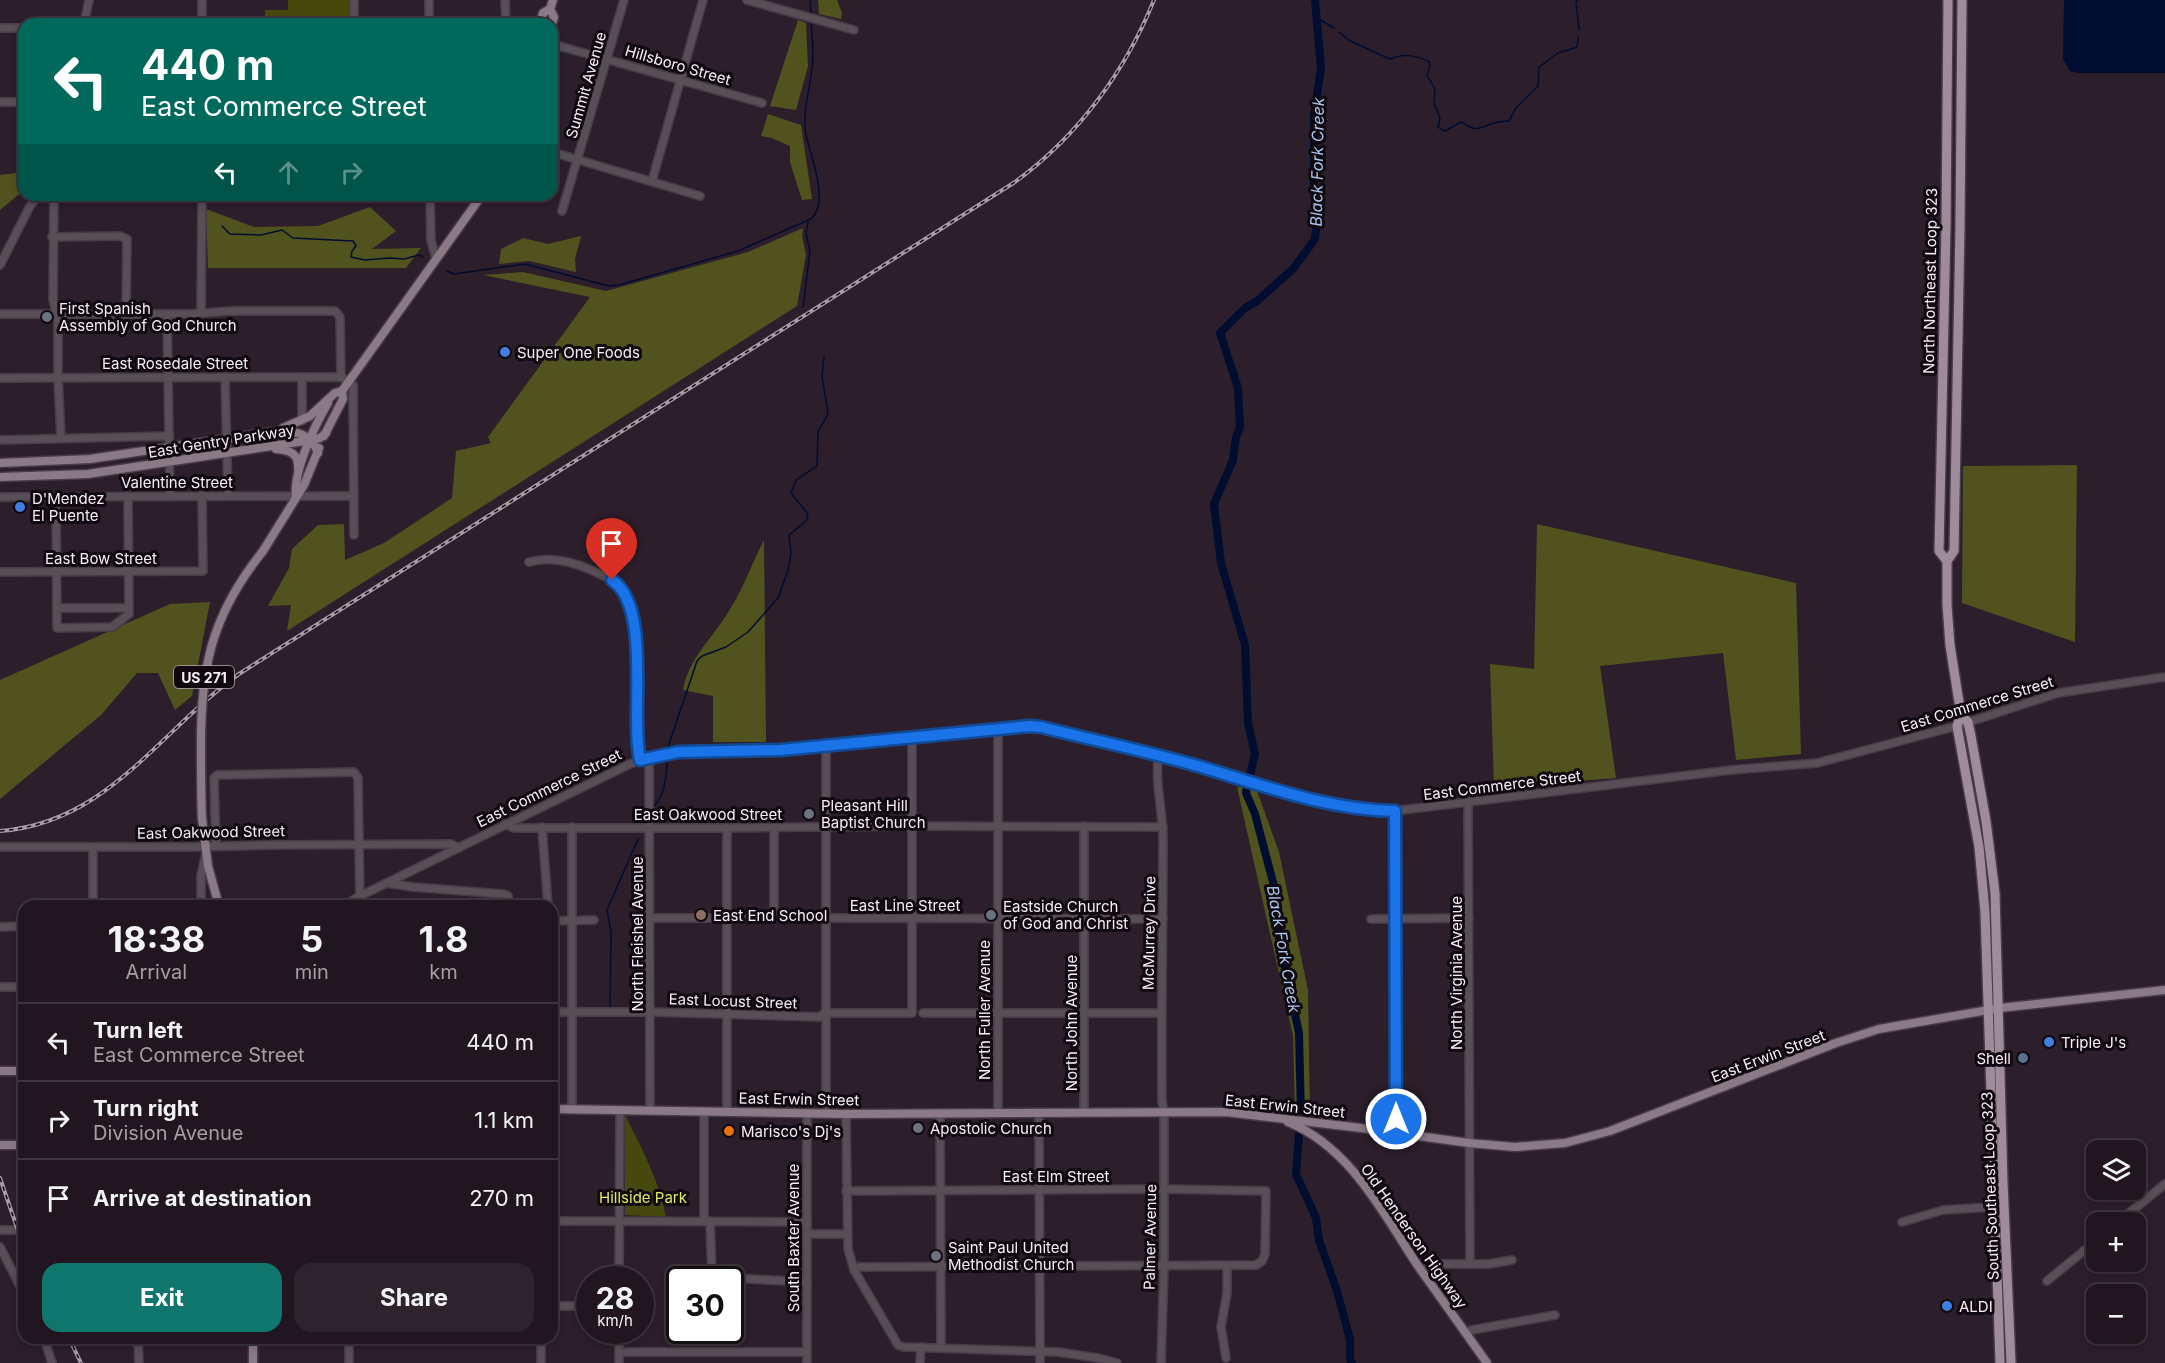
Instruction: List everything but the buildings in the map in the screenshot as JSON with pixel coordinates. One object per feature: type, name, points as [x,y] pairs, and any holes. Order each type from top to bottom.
[{"type":"highway","name":"North Northeast Loop 323","points":[[1948,0],[1940,551],[1947,561],[1949,634],[1985,813],[1994,880],[2000,1008]]},
{"type":"highway","name":"North Northeast Loop 323","points":[[1947,561],[1954,551],[1962,0]]},
{"type":"highway","points":[[1948,38],[1962,38]]},
{"type":"highway","points":[[1946,226],[1960,226]]},
{"type":"highway","points":[[1942,402],[1956,402]]},
{"type":"highway","name":"North Northeast Loop 323","points":[[1965,719],[1957,726],[1983,879],[1989,1010]]},
{"type":"highway","name":"South Southeast Loop 323","points":[[2000,1008],[2003,1182],[2011,1363]]},
{"type":"highway","name":"South Southeast Loop 323","points":[[1989,1010],[1993,1207],[2000,1363]]},
{"type":"highway","points":[[1995,1363],[1998,1335]]},
{"type":"highway","points":[[2011,1352],[2016,1363]]},
{"type":"main road","points":[[542,18],[543,13],[550,9],[553,0]]},
{"type":"main road","points":[[550,9],[554,18]]},
{"type":"main road","name":"US 271","points":[[218,900],[205,850],[202,818],[201,709],[207,660],[216,629],[230,599],[280,526],[304,485],[343,399],[342,391],[345,380],[478,201]]},
{"type":"main road","name":"US 271","points":[[296,496],[295,485],[311,440],[332,398],[342,391]]},
{"type":"main road","points":[[271,432],[302,421],[332,398]]},
{"type":"main road","name":"East Gentry Parkway","points":[[0,463],[72,461],[271,432],[297,432],[311,440]]},
{"type":"main road","points":[[318,453],[311,440],[320,438],[326,433]]},
{"type":"main road","name":"East Gentry Parkway","points":[[0,477],[78,475],[311,440]]},
{"type":"main road","points":[[263,447],[292,452],[298,462],[298,476]]},
{"type":"main road","name":"East Erwin Street","points":[[558,1109],[846,1114],[1226,1112],[1469,1143],[1515,1147],[1540,1146],[1588,1138],[1622,1127],[1864,1034],[1900,1025],[2000,1008],[2165,990]]},
{"type":"main road","points":[[0,1071],[18,1071]]},
{"type":"main road","name":"Old Henderson Highway","points":[[1276,1118],[1296,1126],[1322,1142],[1358,1177],[1487,1363]]},
{"type":"main road","points":[[1322,1142],[1320,1132],[1327,1124]]},
{"type":"main road","points":[[0,1145],[18,1145]]},
{"type":"main road","points":[[253,1344],[253,1363]]},
{"type":"street","points":[[85,18],[89,0]]},
{"type":"street","points":[[202,0],[202,18]]},
{"type":"street","points":[[354,0],[354,18]]},
{"type":"street","points":[[429,0],[429,18]]},
{"type":"street","points":[[506,0],[506,18]]},
{"type":"street","name":"Summit Avenue","points":[[562,211],[624,0]]},
{"type":"street","points":[[652,181],[703,0]]},
{"type":"street","points":[[747,0],[854,30]]},
{"type":"street","points":[[0,28],[18,28]]},
{"type":"street","name":"Hillsboro Street","points":[[558,46],[762,103]]},
{"type":"street","points":[[0,102],[18,102]]},
{"type":"street","points":[[558,154],[700,196]]},
{"type":"street","points":[[0,265],[34,201]]},
{"type":"street","points":[[54,201],[52,237],[55,314],[58,322],[57,377],[61,438]]},
{"type":"street","points":[[201,313],[202,201]]},
{"type":"street","points":[[430,201],[431,240],[436,259]]},
{"type":"street","points":[[52,237],[120,236],[127,239],[126,314]]},
{"type":"street","points":[[0,314],[168,314],[333,310],[338,312],[345,380],[353,385],[354,535]]},
{"type":"street","points":[[168,314],[170,495]]},
{"type":"street","points":[[225,377],[228,495]]},
{"type":"street","points":[[302,377],[302,421]]},
{"type":"street","name":"East Rosedale Street","points":[[0,378],[302,377],[345,380]]},
{"type":"street","points":[[0,440],[169,436]]},
{"type":"street","name":"East Bow Street","points":[[0,572],[203,571],[202,495]]},
{"type":"street","points":[[56,496],[57,628],[111,627],[128,615],[128,496]]},
{"type":"street","name":"Valentine Street","points":[[0,497],[354,496]]},
{"type":"street","points":[[529,562],[550,558],[577,564],[612,580],[626,595],[632,612],[636,642],[636,743],[640,760]]},
{"type":"street","points":[[57,608],[129,608]]},
{"type":"street","name":"East Commerce Street","points":[[1965,719],[2058,693],[2165,677]]},
{"type":"street","name":"East Commerce Street","points":[[360,896],[640,760],[678,752],[770,751],[998,728],[1041,727],[1159,755],[1330,804],[1363,810],[1395,811],[1468,804],[1731,770],[1817,763],[1957,726]]},
{"type":"street","name":"North Fuller Avenue","points":[[998,728],[998,1113]]},
{"type":"street","points":[[912,736],[913,919]]},
{"type":"street","points":[[826,746],[826,1113]]},
{"type":"street","name":"McMurrey Drive","points":[[1159,755],[1157,769],[1163,827],[1161,1101],[1164,1112]]},
{"type":"street","name":"North Fleishel Avenue","points":[[649,757],[650,1110]]},
{"type":"street","points":[[216,846],[214,805],[216,776],[346,771],[356,773],[358,778],[360,900]]},
{"type":"street","name":"North Virginia Avenue","points":[[1468,804],[1470,1264]]},
{"type":"street","points":[[1395,811],[1395,1132]]},
{"type":"street","name":"East Oakwood Street","points":[[505,824],[514,828],[1163,827]]},
{"type":"street","name":"North John Avenue","points":[[1084,826],[1084,1112]]},
{"type":"street","points":[[542,827],[548,900]]},
{"type":"street","points":[[572,827],[572,1109]]},
{"type":"street","points":[[727,828],[727,1112]]},
{"type":"street","points":[[650,918],[728,920],[771,918],[774,908],[774,828]]},
{"type":"street","name":"East Oakwood Street","points":[[0,847],[205,850],[216,846],[451,844],[459,848]]},
{"type":"street","points":[[93,847],[93,900]]},
{"type":"street","points":[[201,900],[201,876],[205,850]]},
{"type":"street","points":[[387,883],[503,894],[508,896],[509,900]]},
{"type":"street","points":[[353,900],[360,896]]},
{"type":"street","name":"East Line Street","points":[[826,918],[1163,919]]},
{"type":"street","points":[[1371,919],[1469,918]]},
{"type":"street","name":"East Locust Street","points":[[558,1012],[650,1012],[819,1017],[825,1013],[912,1013],[913,919]]},
{"type":"street","points":[[558,921],[594,920]]},
{"type":"street","points":[[0,927],[18,926]]},
{"type":"street","points":[[0,987],[18,987]]},
{"type":"street","points":[[923,1013],[1161,1013]]},
{"type":"street","points":[[620,1110],[620,1266]]},
{"type":"street","points":[[704,1112],[707,1220],[712,1277],[807,1282]]},
{"type":"street","name":"Palmer Avenue","points":[[1161,1363],[1165,1189],[1164,1112]]},
{"type":"street","name":"South Baxter Avenue","points":[[807,1113],[807,1363]]},
{"type":"street","points":[[940,1113],[941,1347]]},
{"type":"street","points":[[1039,1113],[1041,1363]]},
{"type":"street","points":[[846,1114],[848,1249],[854,1270],[898,1345],[1040,1351],[1117,1363]]},
{"type":"street","points":[[2130,1212],[2165,1184]]},
{"type":"street","name":"East Elm Street","points":[[846,1191],[1165,1189],[1266,1191],[1266,1245],[1263,1258],[1258,1264],[1227,1266]]},
{"type":"street","points":[[1902,1222],[1943,1210],[1993,1207]]},
{"type":"street","points":[[558,1221],[807,1222]]},
{"type":"street","points":[[0,1230],[18,1230]]},
{"type":"street","points":[[807,1234],[846,1234]]},
{"type":"street","points":[[0,1247],[18,1282]]},
{"type":"street","points":[[2048,1281],[2086,1249]]},
{"type":"street","points":[[1421,1269],[1434,1264],[1470,1264],[1512,1260]]},
{"type":"street","points":[[854,1270],[859,1267],[1227,1266],[1227,1293],[1221,1327],[1226,1358]]},
{"type":"street","points":[[558,1306],[576,1306]]},
{"type":"street","points":[[1466,1333],[1555,1315]]},
{"type":"street","points":[[45,1344],[52,1363]]},
{"type":"street","points":[[138,1344],[139,1363]]},
{"type":"street","points":[[349,1344],[349,1363]]},
{"type":"street","points":[[541,1344],[541,1363]]},
{"type":"street","points":[[619,1363],[620,1344]]},
{"type":"street","points":[[920,1363],[921,1347]]},
{"type":"street","points":[[620,1352],[807,1352]]},
{"type":"green space","points":[[288,0],[350,0],[350,18],[265,18],[265,10],[288,10]]},
{"type":"green space","points":[[818,0],[837,0],[842,13],[841,19],[819,14]]},
{"type":"green space","points":[[798,20],[806,23],[808,66],[796,110],[770,106]]},
{"type":"green space","points":[[16,109],[18,109],[18,195],[0,210],[0,175],[16,173]]},
{"type":"green space","points":[[768,114],[801,125],[812,199],[802,200],[790,162],[790,146],[761,136]]},
{"type":"green space","points":[[370,207],[396,231],[372,249],[421,248],[406,268],[208,268],[206,209],[254,227],[318,226]]},
{"type":"green space","points":[[803,228],[802,236],[806,255],[797,306],[287,631],[291,605],[268,606],[289,568],[292,549],[318,525],[344,524],[345,560],[384,543],[452,498],[456,451],[491,443],[488,437],[590,297],[483,275],[523,272],[606,291],[748,252]]},
{"type":"green space","points":[[581,236],[575,259],[576,272],[529,261],[499,264],[501,249],[523,238],[548,244]]},
{"type":"green space","points":[[2077,465],[2075,642],[1962,603],[1963,466]]},
{"type":"green space","points":[[1537,524],[1796,583],[1801,754],[1736,760],[1723,653],[1600,666],[1616,778],[1494,788],[1490,664],[1534,669]]},
{"type":"green space","points":[[764,540],[766,742],[713,742],[713,696],[683,690],[686,678],[702,648],[734,603]]},
{"type":"green space","points":[[210,602],[192,696],[175,710],[158,673],[137,673],[101,715],[0,799],[0,680],[170,604]]},
{"type":"green space","points":[[1237,787],[1256,788],[1279,852],[1308,990],[1310,1116],[1295,1114],[1293,1036]]},
{"type":"green space","name":"Hillside Park","points":[[625,1115],[644,1152],[666,1217],[625,1215]]},
{"type":"water","points":[[2064,0],[2165,0],[2165,73],[2078,73],[2070,71],[2063,59]]},
{"type":"waterway","points":[[810,0],[811,16]]},
{"type":"waterway","name":"Black Fork Creek","points":[[1250,775],[1255,754],[1248,723],[1245,645],[1221,563],[1214,504],[1233,460],[1236,437],[1240,427],[1238,388],[1220,333],[1245,308],[1257,301],[1293,269],[1315,239],[1318,210],[1314,190],[1314,115],[1321,68],[1315,0]]},
{"type":"waterway","points":[[1578,0],[1576,2],[1579,30]]},
{"type":"waterway","points":[[1317,18],[1334,28]]},
{"type":"waterway","points":[[447,271],[454,274],[525,264],[609,286],[619,285],[738,251],[811,219],[819,202],[818,179],[805,126],[813,61],[811,20]]},
{"type":"waterway","points":[[1339,32],[1348,40],[1390,59],[1410,56],[1429,62],[1427,75],[1435,89],[1434,102],[1440,118],[1438,127],[1445,131],[1461,122],[1477,128],[1496,122],[1509,121],[1516,108],[1538,86],[1539,67],[1558,53],[1577,47],[1578,37]]},
{"type":"waterway","points":[[803,307],[810,251],[806,234],[808,222]]},
{"type":"waterway","points":[[222,226],[230,234],[261,235],[282,230],[293,238],[353,241],[356,246],[351,257],[365,260],[404,259],[419,255],[423,257]]},
{"type":"waterway","points":[[668,747],[697,661],[702,656],[726,647],[748,632],[778,598],[788,570],[791,553],[789,535],[806,521],[808,514],[791,493],[796,480],[817,466],[818,432],[828,414],[822,376],[824,357]]},
{"type":"waterway","points":[[653,807],[663,790],[668,758]]},
{"type":"waterway","name":"Black Fork Creek","points":[[1247,787],[1246,793],[1255,814],[1274,886],[1279,939],[1299,1033],[1301,1115]]},
{"type":"waterway","points":[[610,1007],[611,932],[607,910],[638,839]]},
{"type":"waterway","name":"Black Fork Creek","points":[[1299,1134],[1296,1174],[1316,1218],[1319,1240],[1337,1291],[1350,1339],[1352,1363]]},
{"type":"railway","points":[[0,831],[38,824],[72,811],[102,793],[239,674],[1015,182],[1059,144],[1097,101],[1129,52],[1154,0]]},
{"type":"railway","points":[[0,1178],[18,1230]]},
{"type":"railway","points":[[72,1344],[81,1363]]},
{"type":"place","name":"First Spanish Assembly of God Church","points":[[47,317]]},
{"type":"place","name":"Super One Foods","points":[[505,352]]},
{"type":"place","name":"D'Mendez El Puente","points":[[20,507]]},
{"type":"place","name":"Pleasant Hill Baptist Church","points":[[809,814]]},
{"type":"place","name":"East End School","points":[[701,915]]},
{"type":"place","name":"Eastside Church of God and Christ","points":[[991,915]]},
{"type":"place","name":"Triple J's","points":[[2049,1042]]},
{"type":"place","name":"Shell","points":[[2023,1058]]},
{"type":"place","name":"Apostolic Church","points":[[918,1128]]},
{"type":"place","name":"Marisco's Dj's","points":[[729,1131]]},
{"type":"place","name":"Saint Paul United Methodist Church","points":[[936,1256]]},
{"type":"place","name":"ALDI","points":[[1947,1306]]},
{"type":"route","points":[[612,580],[623,590],[632,612],[636,648],[636,743],[640,760],[678,752],[770,751],[1030,726],[1159,755],[1330,804],[1363,810],[1395,811],[1396,1119]]}]
